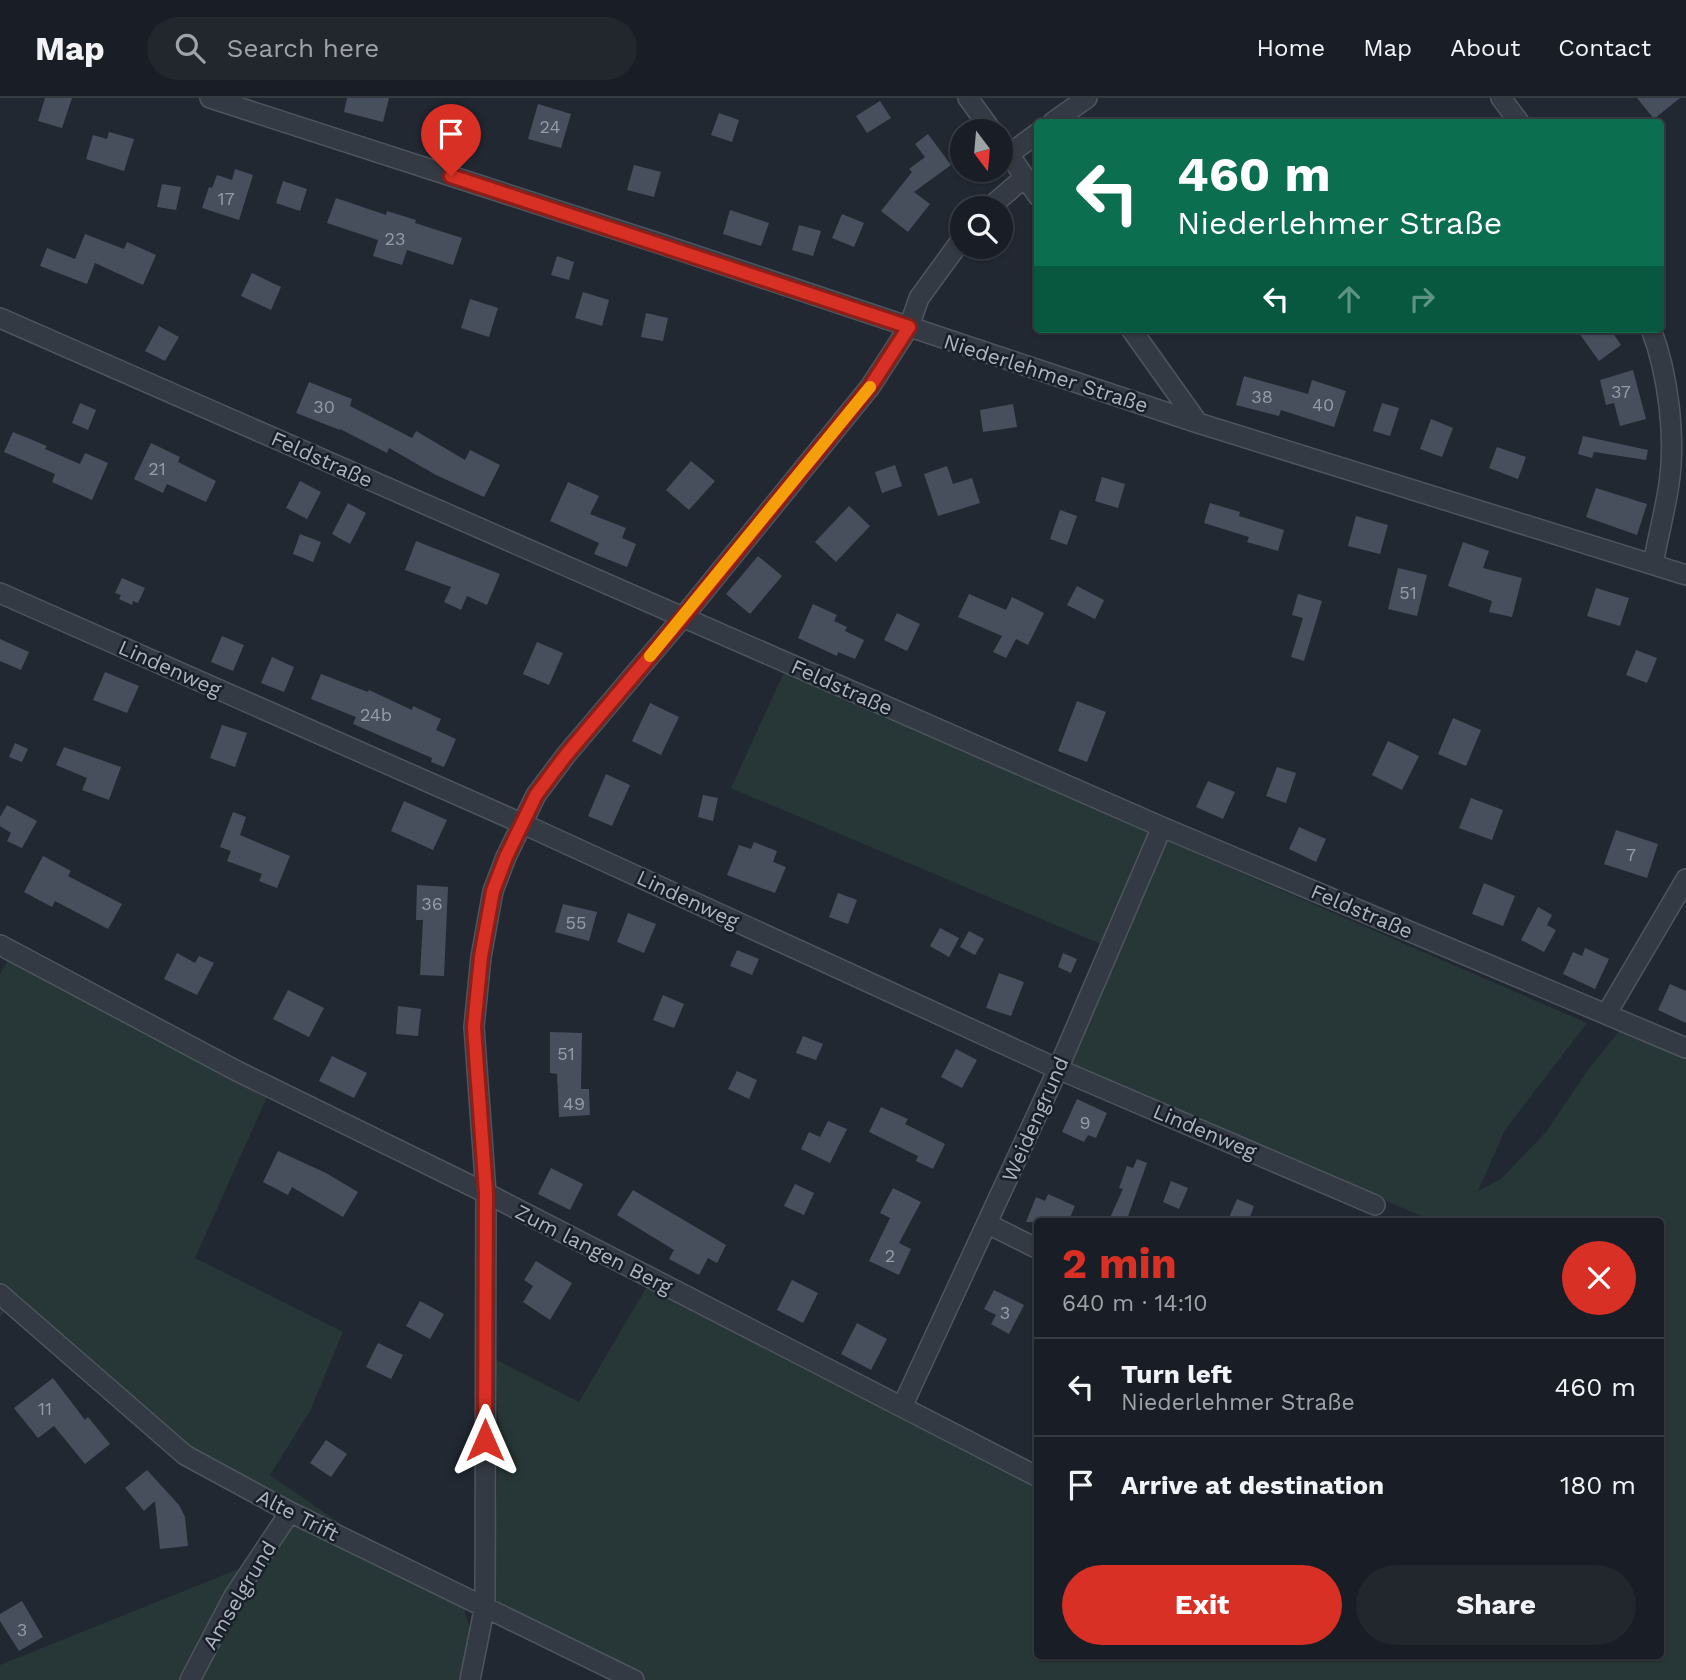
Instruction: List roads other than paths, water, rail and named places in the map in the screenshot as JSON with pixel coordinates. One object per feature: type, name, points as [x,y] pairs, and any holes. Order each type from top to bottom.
[{"type":"street","name":"Niederlehmer Straße","points":[[209,98],[1198,424],[1686,575]]},
{"type":"street","points":[[968,98],[983,119]]},
{"type":"street","points":[[1057,119],[1087,98]]},
{"type":"street","points":[[1501,98],[1517,119]]},
{"type":"street","points":[[1013,144],[1034,135]]},
{"type":"street","points":[[1013,160],[1034,190]]},
{"type":"street","points":[[1003,196],[1025,177]]},
{"type":"street","points":[[470,1680],[485,1605],[486,1193],[474,1027],[481,957],[493,891],[521,822],[536,795],[566,755],[683,617],[870,387],[909,327],[919,299],[950,256]]},
{"type":"street","name":"Feldstraße","points":[[0,318],[1162,827],[1686,1048]]},
{"type":"street","points":[[1133,333],[1198,424]]},
{"type":"street","points":[[1652,333],[1667,392],[1678,485],[1653,564]]},
{"type":"street","name":"Lindenweg","points":[[0,593],[521,822],[1058,1069],[1375,1205]]},
{"type":"street","name":"Weidengrund","points":[[902,1407],[1058,1069],[1162,827]]},
{"type":"street","points":[[1607,1013],[1686,879]]},
{"type":"street","name":"Zum langen Berg","points":[[0,945],[237,1071],[486,1193],[1034,1475]]},
{"type":"street","points":[[988,1224],[1034,1248]]},
{"type":"street","name":"Alte Trift","points":[[0,1294],[185,1455],[290,1512],[634,1680]]},
{"type":"street","name":"Amselgrund","points":[[190,1680],[234,1596],[290,1512]]}]
